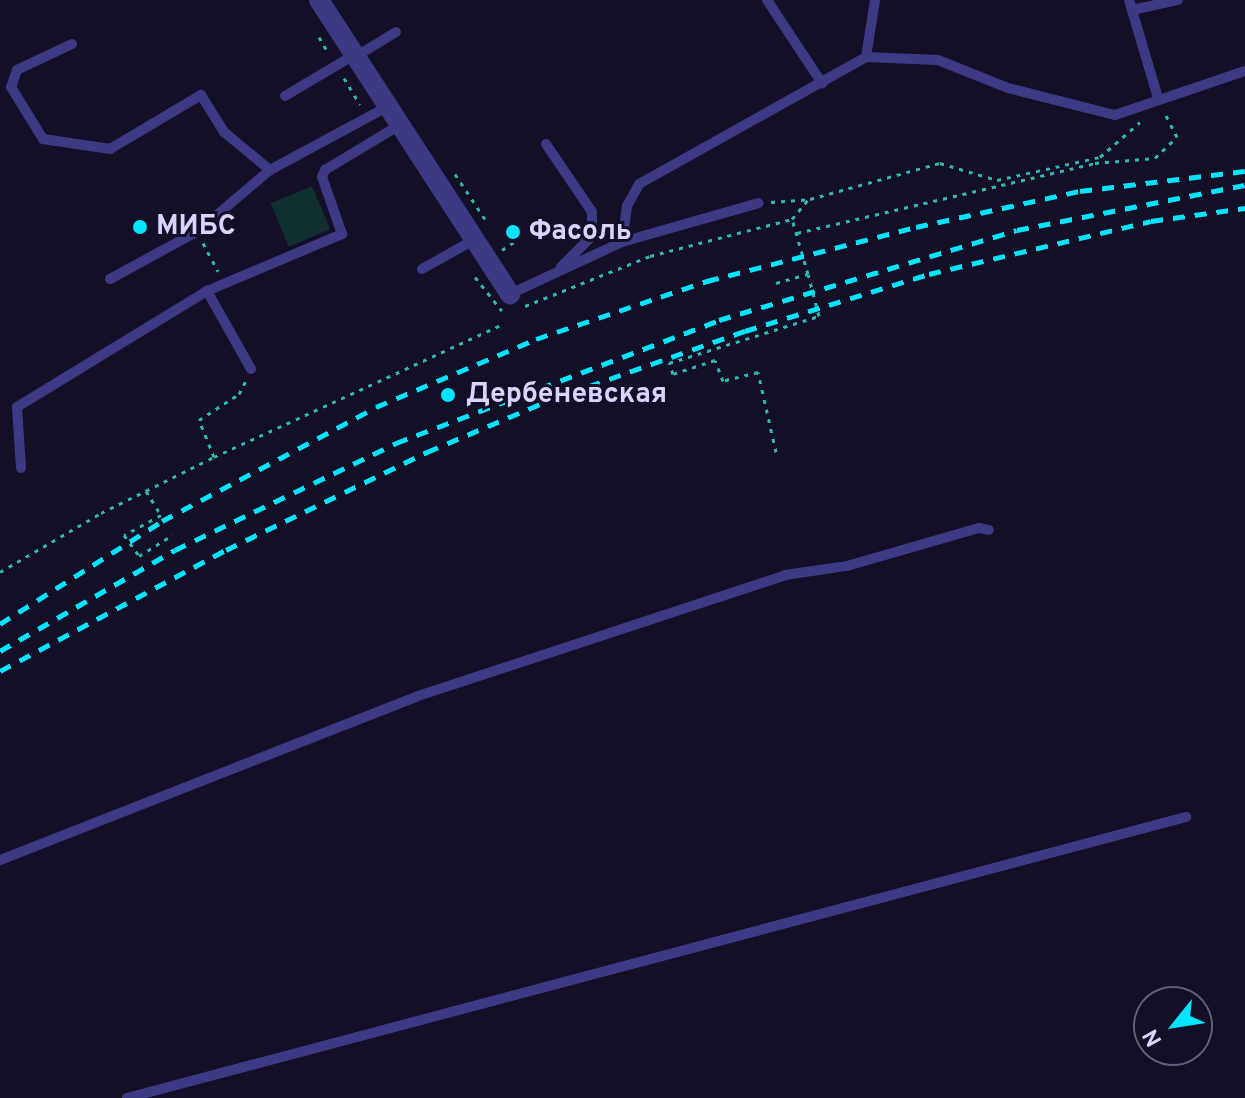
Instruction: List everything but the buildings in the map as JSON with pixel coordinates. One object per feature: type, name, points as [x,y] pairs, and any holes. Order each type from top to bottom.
[{"type":"street","points":[[319,0],[348,59],[387,107],[472,241],[510,294]]},
{"type":"lane","points":[[767,0],[822,83]]},
{"type":"lane","points":[[866,57],[875,0]]},
{"type":"lane","points":[[1158,98],[1130,5],[1178,0]]},
{"type":"lane","points":[[285,96],[396,32]]},
{"type":"lane","points":[[72,44],[17,70],[11,87],[43,139],[110,149],[201,95],[224,132],[270,170]]},
{"type":"lane","points":[[622,242],[627,206],[639,184],[866,57],[938,60],[1008,88],[1115,115],[1245,71]]},
{"type":"lane","points":[[110,279],[198,231],[270,170],[387,107]]},
{"type":"lane","points":[[21,468],[17,407],[224,281],[342,234],[322,177],[325,170],[398,126]]},
{"type":"lane","points":[[546,144],[592,212],[592,236],[556,272]]},
{"type":"lane","points":[[510,294],[622,242],[759,203]]},
{"type":"lane","points":[[422,269],[472,241]]},
{"type":"lane","points":[[207,291],[251,369]]},
{"type":"lane","points":[[0,860],[429,692],[785,575],[847,566],[979,528],[989,530]]},
{"type":"lane","points":[[127,1098],[1186,817]]},
{"type":"path","points":[[313,26],[348,59],[368,118]]},
{"type":"path","points":[[759,203],[810,199],[940,163],[997,180],[1100,157],[1140,122],[1158,98],[1177,137],[1155,158],[1095,163],[797,233]]},
{"type":"path","points":[[776,452],[758,372],[723,381],[715,360],[673,374],[669,363],[819,316],[792,219],[810,199]]},
{"type":"path","points":[[198,231],[224,281]]},
{"type":"path","points":[[776,283],[808,274]]},
{"type":"path","points":[[0,572],[214,457],[501,325]]},
{"type":"path","points":[[214,457],[199,420],[239,394],[251,369]]},
{"type":"path","points":[[146,491],[161,515],[124,535],[139,556],[173,535]]},
{"type":"green space","points":[[312,186],[330,229],[289,247],[271,204]]},
{"type":"railway","points":[[0,624],[162,521],[376,407],[536,339],[707,281],[916,227],[1080,191],[1245,171]]},
{"type":"railway","points":[[0,651],[175,550],[396,443],[719,320],[1017,230],[1245,185]]},
{"type":"railway","points":[[0,671],[226,550],[427,452],[547,401],[745,331],[929,274],[1151,221],[1245,208]]},
{"type":"place","name":"МИБС","points":[[140,227]]},
{"type":"place","name":"Фасоль","points":[[513,232]]},
{"type":"place","name":"Дербеневская","points":[[448,395]]}]
